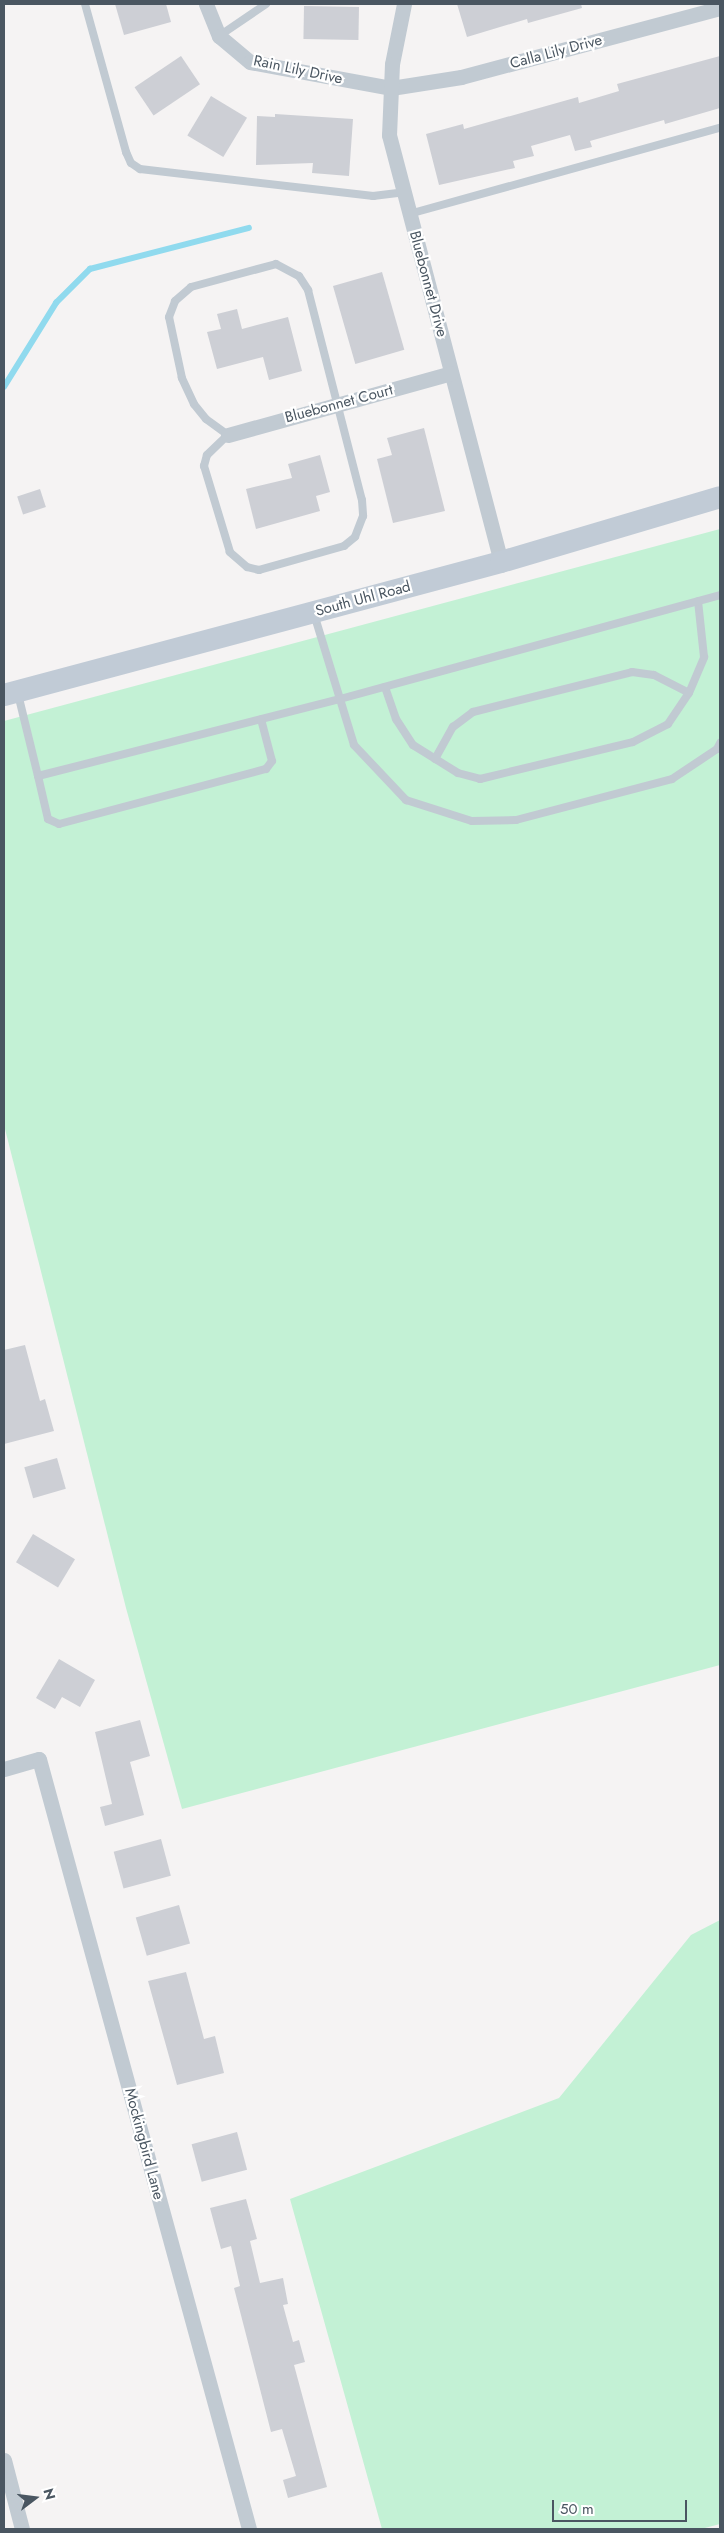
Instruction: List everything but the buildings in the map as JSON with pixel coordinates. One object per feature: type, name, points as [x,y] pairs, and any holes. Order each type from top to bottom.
[{"type":"main road","name":"South Uhl Road","points":[[10,693],[501,562],[720,497]]},
{"type":"street","name":"Rain Lily Drive","points":[[206,4],[219,36],[250,62],[391,88]]},
{"type":"street","name":"Bluebonnet Drive","points":[[404,4],[392,64],[389,135],[501,562]]},
{"type":"street","name":"Calla Lily Drive","points":[[391,88],[461,77],[720,8]]},
{"type":"street","name":"Bluebonnet Court","points":[[228,435],[451,374]]},
{"type":"street","name":"Mockingbird Lane","points":[[4,1769],[39,1759],[249,2529]]},
{"type":"street","points":[[4,2460],[22,2529]]},
{"type":"lane","points":[[85,4],[126,152],[131,163],[140,169],[373,196],[404,192]]},
{"type":"lane","points":[[219,36],[266,4]]},
{"type":"lane","points":[[409,214],[720,128]]},
{"type":"lane","points":[[276,264],[300,276],[308,290],[362,500],[361,527],[344,546],[259,570],[247,567],[230,552],[204,466],[207,455],[228,435],[206,419],[194,404],[182,378],[169,317],[175,301],[192,286],[276,264]]},
{"type":"lane","points":[[38,776],[340,699],[720,595]]},
{"type":"lane","points":[[385,687],[396,719],[413,745],[458,773],[480,779],[633,742],[668,724],[689,693],[704,657],[698,601]]},
{"type":"lane","points":[[313,612],[354,745],[406,800],[472,821],[516,820],[672,779],[717,748],[720,743]]},
{"type":"lane","points":[[435,759],[453,727],[473,712],[632,672],[654,675],[689,693]]},
{"type":"lane","points":[[10,693],[38,776],[48,819],[59,824],[266,769],[272,761],[261,719]]},
{"type":"green space","points":[[720,529],[720,1665],[182,1809],[126,1608],[4,1125],[4,721]]},
{"type":"green space","points":[[720,1920],[720,2524],[701,2529],[382,2529],[290,2199],[559,2098],[691,1935]]},
{"type":"waterway","points":[[4,387],[56,303],[90,269],[249,228]]}]
